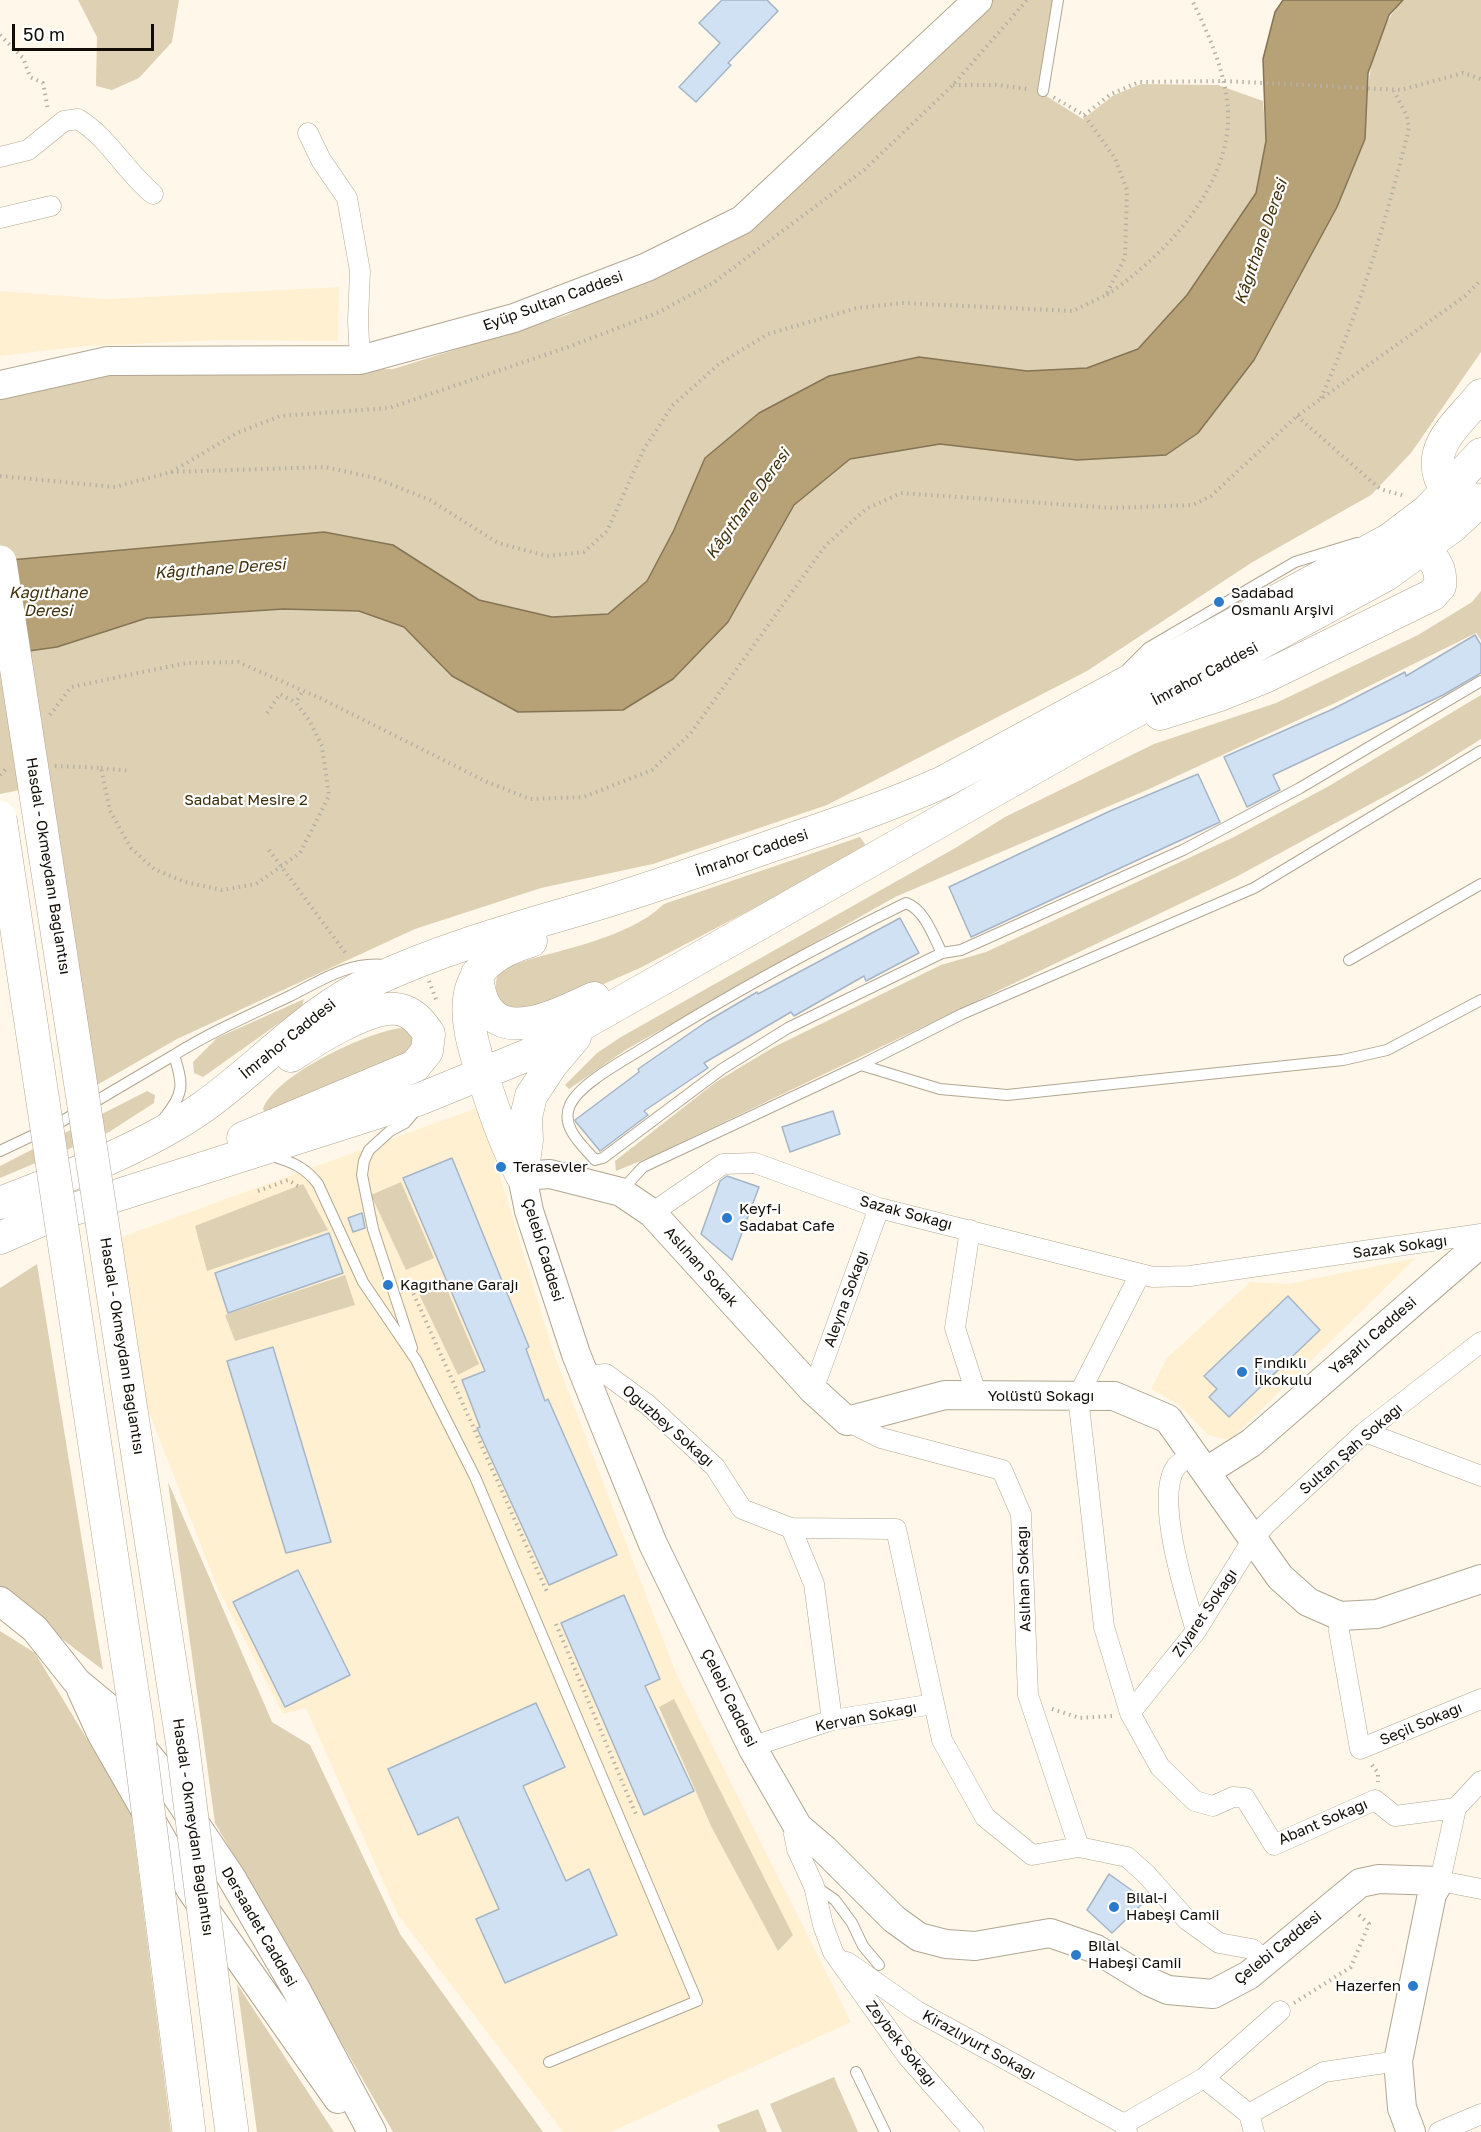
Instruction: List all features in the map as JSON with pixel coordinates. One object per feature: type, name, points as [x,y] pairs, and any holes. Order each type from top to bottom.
[{"type":"highway","name":"Hasdal - Okmeydanı Bağlantısı","points":[[0,562],[181,1729],[230,2117]]},
{"type":"highway","points":[[0,818],[137,1723],[188,2120]]},
{"type":"main road","name":"Eyüp Sultan Caddesi","points":[[0,385],[108,361],[360,360],[514,318],[648,267],[742,220],[978,0]]},
{"type":"main road","points":[[1481,395],[1444,438],[1439,450],[1437,468],[1440,478],[1471,499],[1481,500]]},
{"type":"main road","name":"İmrahor Caddesi","points":[[0,1203],[148,1139],[201,1108],[258,1064],[326,1005],[403,968],[512,927],[605,902],[686,876],[894,804],[985,760],[1112,688],[1390,539],[1427,511],[1481,454]]},
{"type":"main road","name":"İmrahor Caddesi","points":[[0,1239],[46,1218],[420,1099],[530,1054],[1101,730],[1386,575],[1424,549],[1481,500]]},
{"type":"main road","points":[[1101,730],[1220,695],[1265,677],[1432,596],[1440,586],[1441,576],[1434,559],[1424,549],[1406,541],[1390,539]]},
{"type":"main road","points":[[522,1176],[494,1112],[473,1049],[467,1010],[470,989],[477,974],[491,958],[501,951],[566,928],[587,918],[605,902]]},
{"type":"main road","points":[[477,974],[481,999],[487,1010],[496,1019],[517,1025],[557,1015],[632,981],[698,959]]},
{"type":"main road","points":[[184,1174],[232,1143],[415,1066],[427,1051],[429,1034],[417,1018],[410,1013],[396,1009],[381,1010],[321,1035],[272,1068],[201,1108]]},
{"type":"main road","points":[[522,1176],[527,1140],[526,1118],[531,1096],[552,1064],[585,1024]]},
{"type":"main road","name":"Aslıhan Sokak","points":[[522,1176],[550,1174],[621,1192],[652,1213],[813,1390],[847,1421]]},
{"type":"main road","name":"Çelebi Caddesi","points":[[522,1176],[529,1211],[653,1544],[758,1746],[802,1822],[825,1850],[894,1919],[919,1937],[946,1944],[975,1946],[1050,1932],[1096,1948],[1167,1990],[1213,1994],[1235,1984],[1360,1883],[1379,1879],[1440,1881]]},
{"type":"main road","name":"Yaşarlı Caddesi","points":[[1201,1462],[1251,1443],[1481,1243]]},
{"type":"main road","name":"Yolüstü Sokağı","points":[[847,1421],[945,1395],[1114,1396],[1168,1419],[1201,1462],[1280,1577],[1308,1602],[1340,1616]]},
{"type":"main road","points":[[1340,1616],[1377,1614],[1481,1579]]},
{"type":"main road","name":"Dersaadet Caddesi","points":[[0,1601],[35,1629],[77,1682],[111,1711],[155,1764],[202,1833],[291,1980],[372,2132]]},
{"type":"main road","name":"Dersaadet Caddesi","points":[[77,1682],[101,1733],[191,1890],[363,2132]]},
{"type":"main road","name":"Çelebi Caddesi","points":[[802,1822],[896,1906],[918,1921],[945,1933],[969,1935],[999,1932],[1043,1922],[1064,1924],[1112,1941],[1158,1974],[1194,1981],[1217,1980],[1235,1973],[1322,1895],[1362,1871],[1396,1864],[1424,1869],[1440,1881]]},
{"type":"main road","points":[[1411,2132],[1402,2108],[1398,2061],[1432,1894],[1440,1881]]},
{"type":"main road","points":[[1425,2132],[1416,2113],[1412,2080],[1440,1881]]},
{"type":"street","points":[[0,157],[28,150],[64,121],[78,119],[97,131],[136,180],[153,194]]},
{"type":"street","points":[[308,133],[321,160],[347,198],[360,271],[357,321],[360,360]]},
{"type":"street","points":[[0,218],[51,206]]},
{"type":"street","name":"Sazak Sokağı","points":[[652,1213],[723,1164],[755,1163],[879,1208],[1108,1265],[1140,1276],[1190,1276],[1481,1233]]},
{"type":"street","name":"Aleyna Sokağı","points":[[813,1390],[879,1208]]},
{"type":"street","points":[[970,1230],[955,1328],[977,1396]]},
{"type":"street","points":[[1130,1713],[1104,1627],[1078,1396],[1140,1276]]},
{"type":"street","name":"Sultan Şah Sokağı","points":[[1253,1539],[1365,1432],[1481,1342]]},
{"type":"street","name":"Oğuzbey Sokağı","points":[[590,1376],[606,1374],[648,1405],[715,1467],[742,1509],[791,1528]]},
{"type":"street","name":"Aslıhan Sokağı","points":[[847,1421],[881,1438],[1002,1470],[1021,1514],[1028,1695],[1078,1847]]},
{"type":"street","points":[[1365,1432],[1481,1476]]},
{"type":"street","points":[[1196,1631],[1174,1555],[1168,1486],[1175,1468],[1201,1462]]},
{"type":"street","points":[[832,1720],[814,1584],[791,1528],[896,1529],[942,1740],[986,1817],[1032,1855],[1078,1847],[1127,1857],[1146,1874],[1187,1920],[1219,1943],[1252,1949],[1258,1954]]},
{"type":"street","name":"Ziyaret Sokağı","points":[[1130,1713],[1196,1631],[1253,1539]]},
{"type":"street","points":[[1340,1616],[1339,1631],[1360,1749]]},
{"type":"street","name":"Seçil Sokağı","points":[[1360,1749],[1481,1699]]},
{"type":"street","name":"Kervan Sokağı","points":[[758,1746],[832,1720],[934,1704]]},
{"type":"street","name":"Abant Sokağı","points":[[1130,1713],[1160,1767],[1194,1801],[1213,1806],[1233,1797],[1245,1797],[1274,1845],[1375,1800]]},
{"type":"street","points":[[1481,1781],[1456,1808],[1440,1881],[1481,1889]]},
{"type":"street","points":[[1375,1800],[1395,1816],[1456,1808]]},
{"type":"street","name":"Zeybek Sokağı","points":[[802,1822],[794,1834],[797,1849],[814,1886],[823,1925],[833,1952],[907,2056],[974,2132]]},
{"type":"street","name":"Kirazlıyurt Sokağı","points":[[833,1952],[917,2012],[1125,2128]]},
{"type":"street","points":[[1125,2128],[1204,2078],[1280,2011]]},
{"type":"street","points":[[1204,2078],[1252,2123],[1324,2072],[1398,2061]]},
{"type":"street","points":[[1439,2132],[1481,2114]]},
{"type":"lane","points":[[1043,91],[1058,0]]},
{"type":"lane","points":[[942,953],[927,923],[915,906],[906,903],[735,991],[613,1067],[579,1093],[570,1105],[567,1118],[570,1128],[596,1160],[603,1158],[713,1075],[788,1028],[942,953],[961,950],[1182,850],[1300,788],[1481,681]]},
{"type":"lane","points":[[621,1192],[643,1167],[861,1065],[962,1014],[1254,888],[1481,751]]},
{"type":"lane","points":[[1349,960],[1481,884]]},
{"type":"lane","points":[[0,1151],[58,1123],[215,1030],[332,974],[376,964],[403,968]]},
{"type":"lane","points":[[861,1065],[940,1089],[1007,1095],[1343,1060],[1387,1050],[1481,1000]]},
{"type":"lane","points":[[148,1139],[179,1099],[182,1080],[174,1055]]},
{"type":"lane","points":[[416,1360],[373,1229],[362,1175],[369,1149],[415,1113],[420,1099]]},
{"type":"lane","points":[[257,1151],[295,1162],[309,1172],[318,1184],[363,1282],[416,1360],[475,1477],[697,2001],[549,2062]]},
{"type":"lane","points":[[814,1886],[835,1900],[852,1923],[862,1946],[879,1965]]},
{"type":"lane","points":[[856,2072],[885,2132]]},
{"type":"path","points":[[171,472],[325,467],[375,478],[430,500],[498,543],[547,556],[584,552],[607,531],[644,449],[672,406],[719,364],[768,334],[857,308],[902,303],[1073,311],[1106,295],[1137,274],[1191,215],[1216,175],[1225,146],[1228,122],[1224,81],[1192,0]]},
{"type":"path","points":[[0,35],[23,58],[30,77],[43,83],[48,103],[48,134]]},
{"type":"path","points":[[1084,115],[1111,94],[1139,82],[1224,81],[1401,90],[1463,73],[1481,79]]},
{"type":"path","points":[[953,85],[996,85],[1043,91],[1084,115],[1115,158],[1127,190],[1125,257],[1106,295]]},
{"type":"path","points":[[1321,399],[1345,344],[1370,274],[1409,128],[1407,116],[1394,90]]},
{"type":"path","points":[[44,722],[71,687],[186,663],[238,662],[303,690],[485,781],[530,799],[584,797],[652,770],[690,734],[825,546],[866,509],[901,493],[1113,508],[1193,504],[1211,496],[1297,416],[1465,296],[1481,280]]},
{"type":"path","points":[[1297,416],[1380,489],[1408,497]]},
{"type":"path","points":[[296,703],[303,690]]},
{"type":"path","points":[[101,768],[110,811],[131,848],[154,869],[185,882],[222,890],[256,884],[300,853],[329,796],[322,746],[309,720],[296,703],[280,694],[267,712]]},
{"type":"path","points":[[0,775],[10,765]]},
{"type":"path","points":[[44,766],[130,771]]},
{"type":"path","points":[[269,850],[354,963]]},
{"type":"path","points":[[258,1191],[288,1180],[306,1190]]},
{"type":"path","points":[[411,1288],[548,1594]]},
{"type":"path","points":[[556,1624],[637,1817]]},
{"type":"path","points":[[1028,1695],[1052,1708],[1080,1718],[1130,1713]]},
{"type":"path","points":[[1360,1749],[1353,1755],[1356,1759],[1369,1762],[1378,1773],[1375,1800]]},
{"type":"path","points":[[1280,2011],[1351,1967],[1369,1924],[1340,1899]]},
{"type":"shaded area","points":[[339,287],[338,341],[223,340],[86,346],[0,356],[0,291],[106,299]]},
{"type":"shaded area","points":[[479,1107],[553,1351],[675,1671],[851,2022],[611,2132],[563,2132],[398,1915],[306,1708],[283,1714],[217,1587],[144,1399],[116,1239]]},
{"type":"shaded area","points":[[1416,1258],[1230,1440],[1208,1435],[1179,1405],[1151,1389],[1167,1358],[1250,1282],[1288,1284]]},
{"type":"green space","points":[[78,0],[179,0],[172,42],[139,78],[112,90],[96,86],[97,37]]},
{"type":"green space","points":[[982,0],[1054,0],[1043,94],[1083,119],[1114,95],[1141,84],[1218,85],[1263,101],[1266,141],[1256,193],[1187,295],[1138,349],[1087,368],[1027,371],[919,357],[829,376],[759,413],[674,530],[647,581],[608,614],[552,617],[479,600],[393,545],[324,532],[0,562],[0,389],[93,375],[393,369],[567,315],[751,219]]},
{"type":"green space","name":"Sadabat Mesire 2","points":[[1403,0],[1481,0],[1481,352],[1411,453],[1371,495],[1251,563],[1087,671],[827,805],[653,864],[541,888],[415,929],[177,1039],[97,1085],[50,784],[0,794],[0,655],[57,647],[147,618],[283,609],[359,611],[404,627],[452,676],[728,622],[794,505],[850,459],[940,444],[1077,460],[1365,140],[1371,66],[1382,31]]},
{"type":"green space","points":[[1481,591],[1481,640],[1476,633],[1337,702],[1147,790],[895,897],[627,1049],[569,1089],[565,1085],[597,1053],[621,1037],[957,847],[1005,817],[1154,744],[1276,703],[1418,635],[1472,602]]},
{"type":"green space","points":[[1481,695],[1481,739],[1424,775],[1236,877],[653,1156],[616,1171],[615,1161],[716,1082],[774,1047],[941,965],[986,952],[1234,837],[1329,786]]},
{"type":"green space","points":[[860,837],[865,844],[863,851],[642,967],[563,1002],[505,1011],[499,999],[496,984],[503,968],[609,936],[648,917],[664,904]]},
{"type":"green space","points":[[304,999],[302,1006],[203,1077],[194,1073],[193,1062],[217,1038]]},
{"type":"green space","points":[[401,1028],[416,1037],[418,1050],[267,1116],[263,1109],[271,1096],[303,1069],[346,1046],[386,1031]]},
{"type":"green space","points":[[147,1091],[155,1095],[154,1103],[109,1132],[0,1178],[0,1166]]},
{"type":"green space","points":[[401,1182],[434,1258],[406,1270],[371,1195]]},
{"type":"green space","points":[[303,1184],[328,1230],[207,1271],[195,1226]]},
{"type":"green space","points":[[37,1264],[103,1670],[0,1592],[0,1288]]},
{"type":"green space","points":[[345,1275],[355,1305],[235,1341],[225,1315]]},
{"type":"green space","points":[[443,1280],[479,1364],[458,1375],[418,1292]]},
{"type":"green space","points":[[168,1482],[272,1722],[310,1745],[400,1934],[543,2132],[393,2132],[215,1823]]},
{"type":"green space","points":[[0,1631],[35,1653],[131,1812],[171,2132],[0,2132]]},
{"type":"green space","points":[[674,1699],[793,1935],[778,1951],[711,1826],[659,1707]]},
{"type":"green space","points":[[237,1984],[334,2132],[257,2132]]},
{"type":"green space","points":[[834,2077],[858,2132],[782,2132],[770,2104]]},
{"type":"green space","points":[[758,2109],[767,2132],[720,2132],[717,2125]]},
{"type":"water","points":[[1283,0],[1403,0],[1389,15],[1368,73],[1365,139],[1337,207],[1254,360],[1198,433],[1166,455],[1077,460],[940,444],[850,459],[794,505],[728,622],[673,679],[623,710],[518,712],[452,676],[404,627],[359,611],[283,609],[147,618],[57,647],[0,655],[10,560],[324,532],[393,545],[479,600],[552,617],[608,614],[647,581],[674,530],[705,458],[759,413],[829,376],[919,357],[1027,371],[1087,368],[1138,349],[1187,295],[1256,193],[1266,141],[1263,59],[1275,12]]},
{"type":"building","points":[[722,0],[767,0],[778,11],[728,63],[731,65],[696,102],[679,87],[720,43],[699,23]]},
{"type":"building","points":[[1475,635],[1481,645],[1481,673],[1443,695],[1273,775],[1280,790],[1247,807],[1224,757],[1333,709],[1405,672],[1406,676]]},
{"type":"building","points":[[1198,774],[1220,822],[971,937],[949,887],[1110,811]]},
{"type":"building","points":[[900,918],[919,953],[866,981],[864,976],[794,1016],[791,1012],[704,1063],[708,1068],[644,1111],[648,1115],[600,1151],[576,1122],[575,1120],[639,1072],[638,1069],[706,1022],[757,992],[758,994]]},
{"type":"building","points":[[833,1111],[840,1134],[790,1152],[782,1127]]},
{"type":"building","points":[[452,1158],[529,1347],[526,1349],[545,1401],[548,1399],[617,1555],[549,1585],[477,1428],[480,1427],[462,1380],[485,1371],[403,1178]]},
{"type":"building","points":[[727,1176],[759,1187],[732,1260],[701,1234],[720,1181]]},
{"type":"building","points":[[362,1213],[365,1228],[353,1232],[348,1218]]},
{"type":"building","points":[[329,1233],[343,1273],[228,1313],[215,1273]]},
{"type":"building","points":[[1288,1296],[1320,1330],[1229,1417],[1209,1397],[1217,1389],[1204,1376]]},
{"type":"building","points":[[273,1347],[331,1542],[286,1553],[227,1361]]},
{"type":"building","points":[[298,1570],[350,1675],[285,1707],[233,1602]]},
{"type":"building","points":[[624,1595],[660,1679],[645,1686],[694,1791],[644,1815],[561,1623]]},
{"type":"building","points":[[536,1703],[565,1767],[523,1786],[566,1881],[589,1869],[617,1935],[505,1983],[476,1919],[499,1909],[458,1817],[418,1835],[388,1769]]},
{"type":"building","name":"Bilal-i Habeşi Camii","points":[[1109,1874],[1137,1894],[1142,1904],[1112,1933],[1087,1910]]},
{"type":"place","name":"Sadabad Osmanlı Arşivi","points":[[1219,602]]},
{"type":"place","name":"Terasevler","points":[[501,1167]]},
{"type":"place","name":"Keyf-i Sadabat Cafe","points":[[727,1218]]},
{"type":"place","name":"Kağıthane Garajı","points":[[388,1285]]},
{"type":"place","name":"Fındıklı İlkokulu","points":[[1242,1372]]},
{"type":"place","name":"Bilal-i Habeşi Camii","points":[[1114,1907]]},
{"type":"place","name":"Bilal Habeşi Camii","points":[[1076,1955]]},
{"type":"place","name":"Hazerfen","points":[[1413,1986]]},
{"type":"water label","name":"Kâğıthane Deresi","points":[[1261,242]]},
{"type":"water label","name":"Kâğıthane Deresi","points":[[748,504]]},
{"type":"water label","name":"Kâğıthane Deresi","points":[[220,569]]},
{"type":"water label","name":"Kağıthane Deresi","points":[[48,602]]}]
